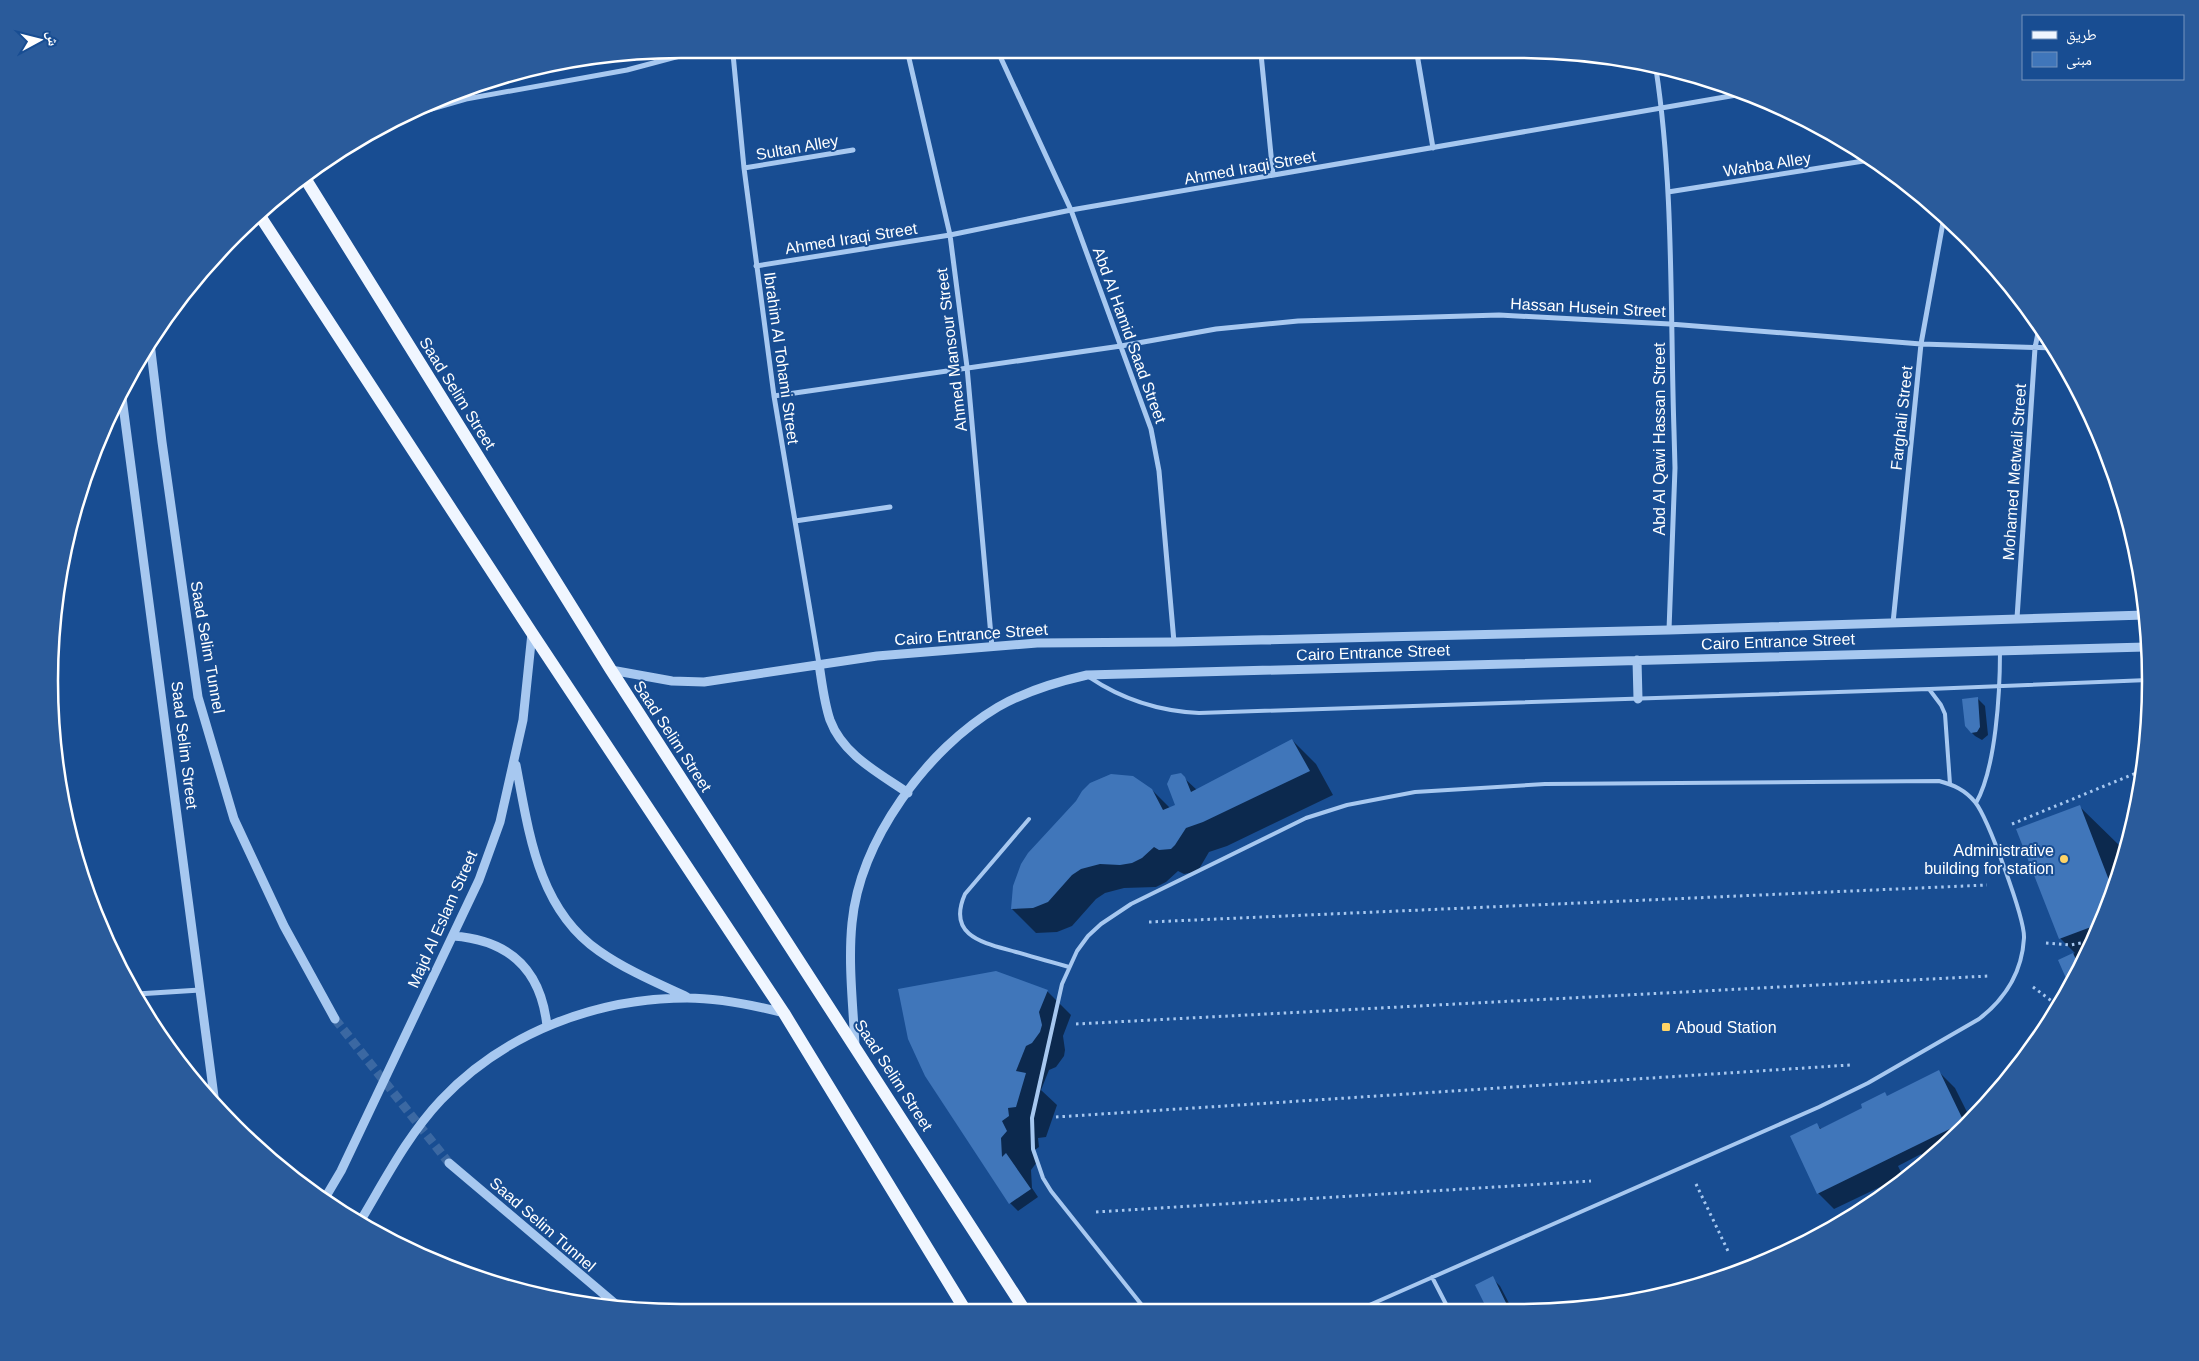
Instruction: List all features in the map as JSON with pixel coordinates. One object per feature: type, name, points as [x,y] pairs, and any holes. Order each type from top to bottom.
[{"type":"main road","name":"Saad Selim Street","points":[[307,182],[611,670],[1021,1304]]},
{"type":"main road","points":[[262,219],[532,633],[784,1013],[962,1304]]},
{"type":"street","points":[[437,108],[466,99],[627,70],[671,58]]},
{"type":"street","name":"Ibrahim Al Tohami Street","points":[[733,58],[744,168],[774,396],[819,664]]},
{"type":"street","name":"Ahmed Mansour Street","points":[[909,58],[950,235],[967,368],[992,646]]},
{"type":"street","name":"Abd Al Hamid Saad Street","points":[[1002,58],[1071,210],[1151,429],[1156,450],[1174,642]]},
{"type":"street","points":[[1261,58],[1273,175]]},
{"type":"street","points":[[1418,58],[1433,148]]},
{"type":"street","name":"Abd Al Qawi Hassan Street","points":[[1657,73],[1662,108],[1668,192],[1674,468],[1668,630]]},
{"type":"street","name":"Ahmed Iraqi Street","points":[[756,266],[950,235],[1071,210],[1734,96]]},
{"type":"street","name":"Sultan Alley","points":[[744,168],[854,150]]},
{"type":"street","name":"Wahba Alley","points":[[1668,192],[1863,161]]},
{"type":"street","name":"Farghali Street","points":[[1893,623],[1921,344],[1943,225]]},
{"type":"street","name":"Hassan Husein Street","points":[[774,396],[1121,346],[1216,329],[1298,321],[1499,314],[1670,324],[1921,344],[2045,348]]},
{"type":"street","name":"Mohamed Metwali Street","points":[[2017,618],[2035,348],[2038,335]]},
{"type":"street","name":"Saad Selim Tunnel","points":[[151,352],[198,697],[234,819],[284,926],[335,1019]]},
{"type":"street","name":"Saad Selim Street","points":[[123,404],[214,1093]]},
{"type":"street","points":[[795,521],[890,507]]},
{"type":"street","name":"Cairo Entrance Street","points":[[611,670],[672,681],[704,682],[877,656],[992,646],[1083,641],[1174,642],[1668,630],[2137,614]]},
{"type":"street","name":"Majd Al Eslam Street","points":[[327,1194],[341,1172],[453,936],[478,880],[497,830],[515,762],[523,720],[532,633]]},
{"type":"street","name":"Cairo Entrance Street","points":[[855,1045],[851,951],[852,923],[857,894],[876,840],[927,767],[948,744],[999,707],[1027,693],[1056,682],[1087,675],[2140,647]]},
{"type":"street","points":[[1637,660],[1638,699]]},
{"type":"street","points":[[819,664],[825,704],[831,722],[840,739],[853,754],[908,793]]},
{"type":"street","points":[[515,762],[532,845],[541,876],[555,904],[574,929],[598,951],[625,968],[688,998]]},
{"type":"street","points":[[453,936],[474,937],[493,943],[511,954],[521,963],[538,986],[545,1005],[548,1026]]},
{"type":"street","points":[[142,994],[200,990]]},
{"type":"street","points":[[364,1217],[408,1140],[441,1100],[473,1070],[508,1046],[548,1026],[616,1004],[688,998],[753,1005],[784,1013]]},
{"type":"street","name":"Saad Selim Tunnel","points":[[449,1163],[610,1299]]},
{"type":"lane","points":[[1976,803],[1988,775],[2000,686],[2000,650]]},
{"type":"lane","points":[[1087,675],[1106,689],[1142,704],[1174,712],[1199,713],[2142,680]]},
{"type":"lane","points":[[1929,689],[1945,714],[1950,784]]},
{"type":"lane","points":[[1141,1304],[1051,1191],[1043,1178],[1033,1149],[1032,1118],[1062,984],[1069,967],[1077,951],[1101,924],[1131,904],[1288,826],[1347,805],[1432,791],[1590,782],[1939,781],[1961,789],[1976,803],[2010,884],[2024,926],[2024,938],[2015,976],[2000,1000],[1979,1019],[1868,1083],[1687,1166],[1372,1304]]},
{"type":"lane","points":[[1029,819],[965,894],[960,904],[959,915],[962,926],[978,941],[1069,967]]},
{"type":"lane","points":[[1432,1278],[1446,1304]]},
{"type":"path","points":[[1990,833],[2134,774]]},
{"type":"path","points":[[1101,924],[2010,884]]},
{"type":"path","points":[[2024,938],[2054,945],[2083,943]]},
{"type":"path","points":[[1053,1025],[1922,981],[2000,975],[2015,976],[2023,979],[2052,1001]]},
{"type":"path","points":[[1032,1118],[1858,1065]]},
{"type":"path","points":[[1687,1166],[1734,1264]]},
{"type":"path","points":[[1094,1212],[1600,1181]]},
{"type":"building","points":[[1978,697],[1980,727],[1977,732],[1971,733],[1965,726],[1962,699]]},
{"type":"building","points":[[1292,739],[1310,771],[1203,822],[1186,828],[1171,849],[1159,850],[1154,847],[1142,858],[1132,863],[1120,865],[1100,864],[1081,869],[1072,875],[1048,902],[1033,908],[1011,909],[1013,886],[1021,864],[1028,853],[1090,783],[1111,774],[1133,776],[1152,789],[1163,810],[1175,805],[1167,784],[1171,775],[1181,773],[1185,777],[1191,792]]},
{"type":"building","name":"Administrative building for station","points":[[2080,805],[2109,879],[2090,927],[2059,939],[2016,829]]},
{"type":"building","points":[[2073,953],[2076,959],[2066,977],[2058,960]]},
{"type":"building","points":[[996,971],[1048,990],[1039,1012],[1042,1025],[1040,1032],[1032,1043],[1026,1046],[1016,1071],[1026,1073],[1016,1107],[1008,1108],[1009,1116],[1002,1121],[1007,1131],[1001,1138],[1002,1157],[1006,1153],[1031,1189],[1009,1204],[925,1076],[908,1039],[898,989]]},
{"type":"building","points":[[1939,1070],[1962,1118],[1951,1128],[1817,1194],[1790,1136],[1817,1123],[1820,1129],[1862,1108],[1861,1104],[1885,1092],[1887,1096]]},
{"type":"building","points":[[1493,1276],[1507,1304],[1484,1304],[1475,1285]]},
{"type":"tunnel","points":[[335,1019],[449,1163]]},
{"type":"place","name":"Administrative building for station","points":[[2064,859]]},
{"type":"place","name":"Aboud Station","points":[[1666,1027]]}]
